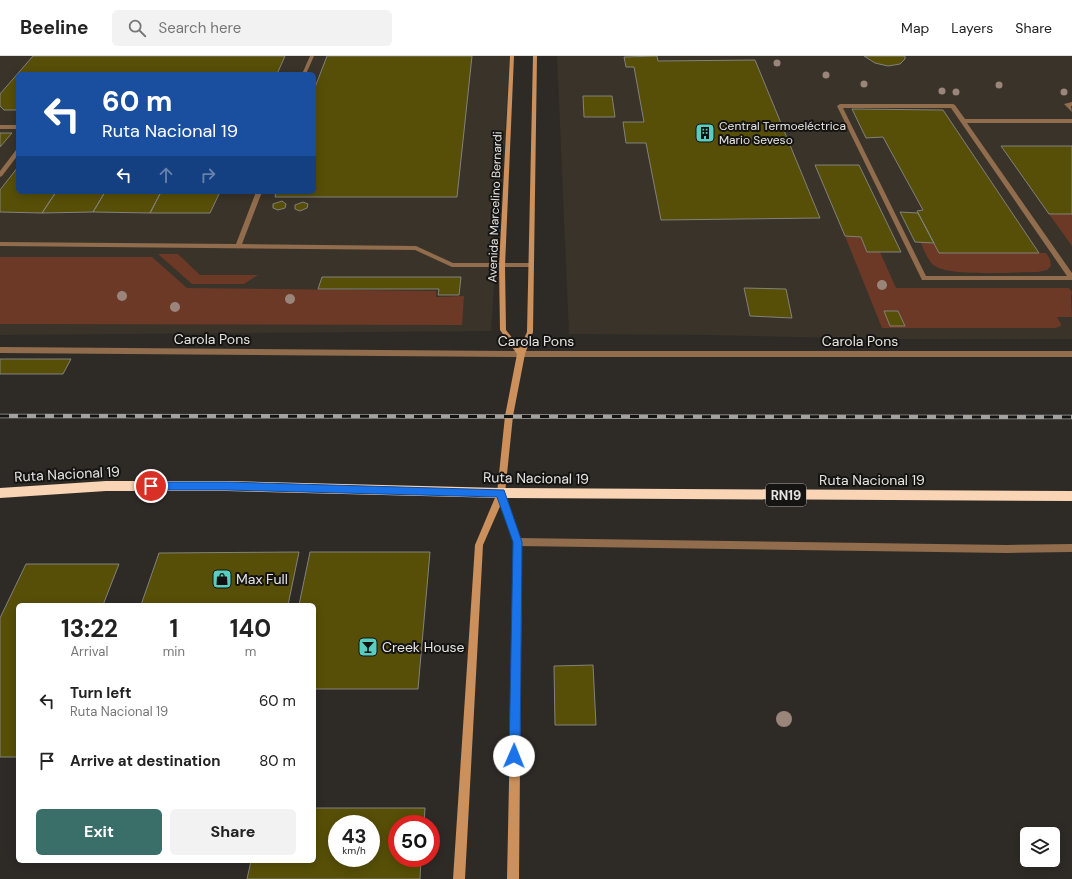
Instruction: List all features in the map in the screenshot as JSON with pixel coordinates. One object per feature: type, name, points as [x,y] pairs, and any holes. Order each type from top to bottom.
[{"type":"highway","name":"Ruta Nacional 19","points":[[0,493],[106,486],[226,486],[500,493],[1072,496]]},
{"type":"main road","name":"Avenida Marcelino Bernardi","points":[[512,56],[502,266],[503,330],[521,354]]},
{"type":"main road","points":[[459,879],[479,545],[500,493],[509,416],[521,354],[530,332],[535,56]]},
{"type":"main road","points":[[500,493],[518,542],[513,879]]},
{"type":"street","points":[[305,72],[312,56]]},
{"type":"street","points":[[1072,104],[1067,104],[1072,110]]},
{"type":"street","points":[[840,106],[953,106],[1072,278],[924,278],[840,106]]},
{"type":"street","points":[[963,120],[1072,121]]},
{"type":"street","points":[[0,127],[16,127]]},
{"type":"street","points":[[0,174],[16,154]]},
{"type":"street","points":[[238,246],[258,194]]},
{"type":"street","points":[[0,244],[416,248],[452,265],[531,265]]},
{"type":"street","name":"Carola Pons","points":[[0,350],[521,354],[1072,354]]},
{"type":"street","points":[[518,542],[1007,549],[1072,548]]},
{"type":"shaded area","points":[[0,56],[510,56],[491,331],[0,335]]},
{"type":"shaded area","points":[[557,56],[1072,56],[1072,339],[886,339],[710,335],[569,334]]},
{"type":"shaded area","points":[[1049,214],[1072,214],[1072,246]]},
{"type":"shaded area","points":[[845,236],[861,237],[867,252],[880,252],[896,288],[1069,288],[1072,292],[1072,317],[1057,317],[1061,326],[1055,328],[882,328]]},
{"type":"shaded area","points":[[921,243],[934,243],[940,253],[1046,253],[1050,259],[1051,266],[1047,270],[1038,272],[955,272],[935,266],[930,262]]},
{"type":"shaded area","points":[[158,254],[178,254],[200,275],[258,275],[244,284],[192,284]]},
{"type":"shaded area","points":[[0,257],[152,257],[187,288],[436,291],[436,297],[464,296],[462,325],[0,324]]},
{"type":"building","points":[[33,56],[285,56],[278,72],[19,72]]},
{"type":"building","points":[[327,56],[472,56],[457,197],[275,197],[276,194],[316,194],[316,85]]},
{"type":"building","name":"Central Termoeléctrica Mario Seveso","points":[[657,56],[658,61],[755,60],[820,218],[661,220],[646,143],[626,143],[623,122],[644,122],[634,67],[626,67],[624,57]]},
{"type":"building","points":[[864,56],[905,56],[905,59],[900,64],[888,66],[875,63]]},
{"type":"building","points":[[16,76],[16,110],[4,110],[0,106],[0,94]]},
{"type":"building","points":[[583,96],[612,96],[615,117],[584,117]]},
{"type":"building","points":[[852,109],[943,110],[1039,253],[939,253],[917,211],[923,210],[883,137],[866,138]]},
{"type":"building","points":[[0,133],[12,133],[0,147]]},
{"type":"building","points":[[1001,146],[1072,146],[1072,214],[1049,214]]},
{"type":"building","points":[[815,165],[859,165],[901,252],[867,252],[861,237],[845,236]]},
{"type":"building","points":[[16,170],[16,194],[55,194],[42,213],[0,212],[0,190]]},
{"type":"building","points":[[55,194],[104,194],[93,212],[42,213]]},
{"type":"building","points":[[104,194],[160,194],[150,213],[93,212]]},
{"type":"building","points":[[160,194],[219,194],[210,213],[150,213]]},
{"type":"building","points":[[282,201],[286,204],[285,208],[278,210],[273,208],[273,204]]},
{"type":"building","points":[[303,202],[308,204],[307,208],[300,211],[295,209],[295,205]]},
{"type":"building","points":[[900,212],[918,213],[934,243],[915,242]]},
{"type":"building","points":[[322,277],[461,277],[459,295],[438,295],[439,289],[318,289]]},
{"type":"building","points":[[744,288],[786,289],[792,318],[750,316]]},
{"type":"building","points":[[884,311],[898,311],[905,326],[890,326]]},
{"type":"building","points":[[0,359],[71,359],[63,374],[0,374]]},
{"type":"building","name":"Max Full","points":[[299,552],[288,603],[142,603],[159,553]]},
{"type":"building","name":"Creek House","points":[[310,552],[430,552],[418,689],[316,689],[316,603],[299,603]]},
{"type":"building","points":[[26,564],[119,564],[104,603],[16,603],[16,757],[0,757],[0,618]]},
{"type":"building","points":[[593,665],[596,725],[555,725],[554,666]]},
{"type":"building","points":[[316,808],[425,808],[425,815],[388,815],[388,867],[421,867],[420,879],[247,879],[251,863],[316,863]]},
{"type":"railway","points":[[0,416],[1072,417]]},
{"type":"place","name":"Central Termoeléctrica Mario Seveso","points":[[705,133]]},
{"type":"place","name":"Max Full","points":[[222,579]]},
{"type":"place","name":"Creek House","points":[[368,647]]},
{"type":"route","points":[[151,486],[226,486],[500,493],[518,542],[514,756]]}]
